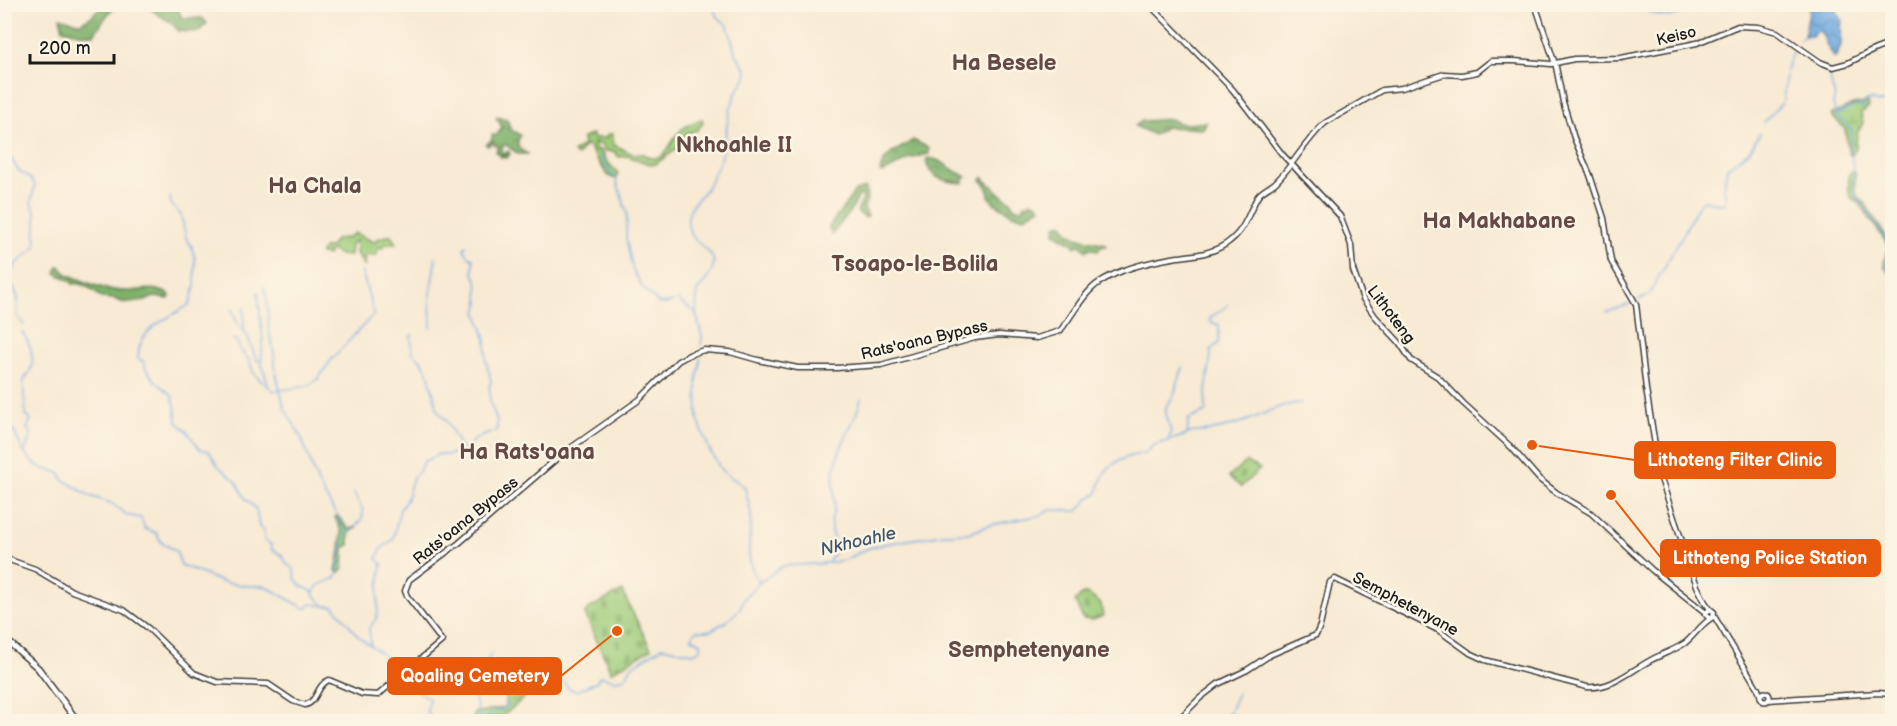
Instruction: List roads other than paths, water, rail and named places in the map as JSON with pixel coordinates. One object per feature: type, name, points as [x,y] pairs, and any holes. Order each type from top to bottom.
[{"type":"main road","name":"Lithoteng","points":[[1149,4],[1233,90],[1272,143],[1340,216],[1351,245],[1353,270],[1363,299],[1412,360],[1438,377],[1511,447],[1539,479],[1557,493],[1591,513],[1652,570],[1709,616],[1719,626],[1758,689],[1765,696],[1779,698],[1893,694]]},
{"type":"main road","points":[[1535,4],[1555,63],[1568,121],[1593,182],[1604,218],[1611,261],[1636,304],[1646,389],[1660,476],[1709,616]]},
{"type":"main road","name":"Keiso","points":[[1555,63],[1585,58],[1622,58],[1683,46],[1710,39],[1738,26],[1759,27],[1777,32],[1820,62],[1833,67],[1848,63],[1875,49],[1893,43]]},
{"type":"main road","points":[[1291,165],[1305,144],[1325,123],[1382,90],[1402,88],[1444,74],[1462,75],[1477,72],[1491,61],[1555,63]]},
{"type":"main road","name":"Rats'oana Bypass","points":[[4,558],[35,569],[72,591],[124,610],[148,628],[194,673],[204,678],[217,682],[268,684],[293,701],[305,705],[312,702],[323,683],[329,680],[368,696],[378,695],[442,640],[407,596],[405,591],[409,580],[459,543],[561,454],[639,400],[683,357],[696,352],[713,350],[798,368],[836,369],[881,364],[954,342],[985,336],[1036,338],[1052,334],[1059,331],[1090,289],[1102,280],[1132,268],[1176,257],[1204,255],[1225,244],[1244,226],[1259,194],[1274,184],[1291,165]]},
{"type":"main road","name":"Semphetenyane","points":[[1176,722],[1218,684],[1270,655],[1316,635],[1330,582],[1335,579],[1438,630],[1470,653],[1485,660],[1587,687],[1597,687],[1622,678],[1650,660],[1685,643],[1709,616]]},
{"type":"main road","points":[[1705,602],[1711,609],[1709,616]]},
{"type":"main road","points":[[4,638],[38,668],[78,722]]},
{"type":"water","points":[[1806,5],[1837,5],[1837,12],[1842,20],[1842,39],[1835,58],[1820,31],[1815,32],[1812,36],[1804,36],[1810,9]]},
{"type":"waterway","points":[[1635,4],[1652,13],[1667,16],[1681,14],[1697,4]]},
{"type":"waterway","points":[[701,345],[702,337],[696,313],[697,291],[709,276],[713,257],[690,231],[688,215],[694,203],[709,185],[719,162],[731,107],[746,78],[747,71],[735,52],[728,26],[714,10]]},
{"type":"waterway","points":[[1799,41],[1804,36]]},
{"type":"waterway","points":[[1783,100],[1787,66],[1794,48]]},
{"type":"waterway","points":[[1831,72],[1829,76],[1835,97],[1833,103],[1836,115],[1852,131],[1850,147],[1853,168]]},
{"type":"waterway","points":[[1837,114],[1856,106],[1862,108],[1871,100],[1878,103],[1892,100]]},
{"type":"waterway","points":[[1764,122],[1782,103]]},
{"type":"waterway","points":[[1724,188],[1727,168],[1750,150],[1760,133]]},
{"type":"waterway","points":[[4,147],[18,170],[30,178],[35,185],[31,203],[36,218],[36,247],[15,265],[14,271]]},
{"type":"waterway","points":[[601,155],[605,166],[616,179],[627,213],[626,239],[633,271],[643,288],[658,303],[673,302]]},
{"type":"waterway","points":[[1854,172],[1857,198],[1890,246],[1886,264],[1892,273]]},
{"type":"waterway","points":[[1680,240],[1699,204],[1704,200],[1717,204],[1725,203],[1724,190]]},
{"type":"waterway","points":[[170,197],[171,204],[181,215],[186,238],[191,245],[195,259],[195,286],[190,304],[149,331],[139,348],[138,359],[143,361],[155,381],[172,395],[177,422],[200,449],[209,451],[218,466],[236,481],[245,498],[256,509],[259,527],[264,530],[264,539],[271,545],[272,550],[282,555],[287,564],[294,569],[295,578],[300,585],[313,592]]},
{"type":"waterway","points":[[1650,293],[1679,241]]},
{"type":"waterway","points":[[378,594],[382,563],[377,559],[381,549],[393,540],[400,509],[406,501],[413,477],[419,472],[423,462],[439,454],[461,452],[477,438],[496,431],[497,420],[490,400],[491,381],[486,361],[486,340],[477,311],[479,306],[477,280],[473,274],[473,258],[468,256],[464,249],[466,246]]},
{"type":"waterway","points":[[431,328],[430,295],[436,257]]},
{"type":"waterway","points":[[233,339],[237,341],[240,350],[249,360],[253,372],[274,391],[308,386],[318,379],[332,359],[374,314],[362,272]]},
{"type":"waterway","points":[[11,274],[8,274],[7,278],[16,293],[18,317],[24,325]]},
{"type":"waterway","points":[[264,287],[275,368],[284,407],[301,437],[318,483],[346,532],[336,578],[317,586],[313,594],[325,606],[334,606],[359,637],[383,655],[390,667],[392,677],[400,686],[414,688],[429,699],[427,713],[434,722]]},
{"type":"waterway","points":[[258,292],[263,342],[261,362],[268,384]]},
{"type":"waterway","points":[[1638,300],[1648,296]]},
{"type":"waterway","points":[[677,300],[696,313]]},
{"type":"waterway","points":[[1607,312],[1633,303]]},
{"type":"waterway","name":"Nkhoahle","points":[[478,722],[479,719],[509,706],[505,699],[509,693],[532,688],[550,679],[559,678],[568,688],[576,691],[596,682],[600,676],[615,680],[624,679],[632,666],[662,647],[693,653],[701,649],[701,643],[692,638],[695,631],[709,631],[726,622],[740,609],[743,600],[760,582],[783,566],[844,560],[869,548],[885,544],[943,534],[969,533],[990,525],[1042,515],[1050,510],[1078,511],[1090,497],[1097,494],[1104,473],[1109,467],[1118,461],[1144,454],[1154,445],[1187,435],[1189,419],[1206,412],[1211,350],[1219,343],[1219,325],[1210,322],[1210,318],[1228,305]]},
{"type":"waterway","points":[[244,308],[244,331]]},
{"type":"waterway","points":[[232,309],[237,323],[248,337],[256,359],[261,362]]},
{"type":"waterway","points":[[22,332],[32,354],[31,369],[24,384],[26,415],[31,420],[27,428],[31,434],[25,452]]},
{"type":"waterway","points":[[413,335],[411,336],[412,352],[420,359],[428,372],[438,411],[446,420],[462,450]]},
{"type":"waterway","points":[[700,357],[697,380],[698,420],[710,451],[722,471],[745,487],[751,515],[750,561],[755,576],[760,582]]},
{"type":"waterway","points":[[1169,440],[1171,432],[1166,407],[1174,395],[1183,367]]},
{"type":"waterway","points":[[829,561],[835,545],[831,527],[834,512],[835,466],[861,399]]},
{"type":"waterway","points":[[1188,434],[1227,427],[1283,406],[1301,403]]},
{"type":"waterway","points":[[4,409],[21,447],[31,460],[40,467],[61,474],[62,479],[90,496],[111,503],[127,515],[141,518],[145,529],[156,533],[162,543],[176,551],[181,565],[222,582],[265,586],[304,608],[311,604],[323,606]]},
{"type":"waterway","points":[[348,534],[362,520],[363,511],[354,493]]},
{"type":"waterway","points":[[371,645],[369,628],[377,616],[378,596]]},
{"type":"waterway","points":[[479,719],[475,698],[481,687],[491,653]]},
{"type":"waterway","points":[[1225,722],[1238,693]]},
{"type":"place","name":"Lithoteng Filter Clinic","points":[[1532,445]]},
{"type":"place","name":"Lithoteng Police Station","points":[[1611,495]]},
{"type":"place","name":"Qoaling Cemetery","points":[[617,631]]},
{"type":"district","name":"Ha Besele","points":[[1004,62]]},
{"type":"district","name":"Nkhoahle II","points":[[734,144]]},
{"type":"district","name":"Ha Chala","points":[[315,185]]},
{"type":"district","name":"Ha Makhabane","points":[[1499,220]]},
{"type":"district","name":"Tsoapo-le-Bolila","points":[[915,263]]},
{"type":"district","name":"Ha Rats'oana","points":[[527,451]]},
{"type":"district","name":"Semphetenyane","points":[[1029,649]]}]
